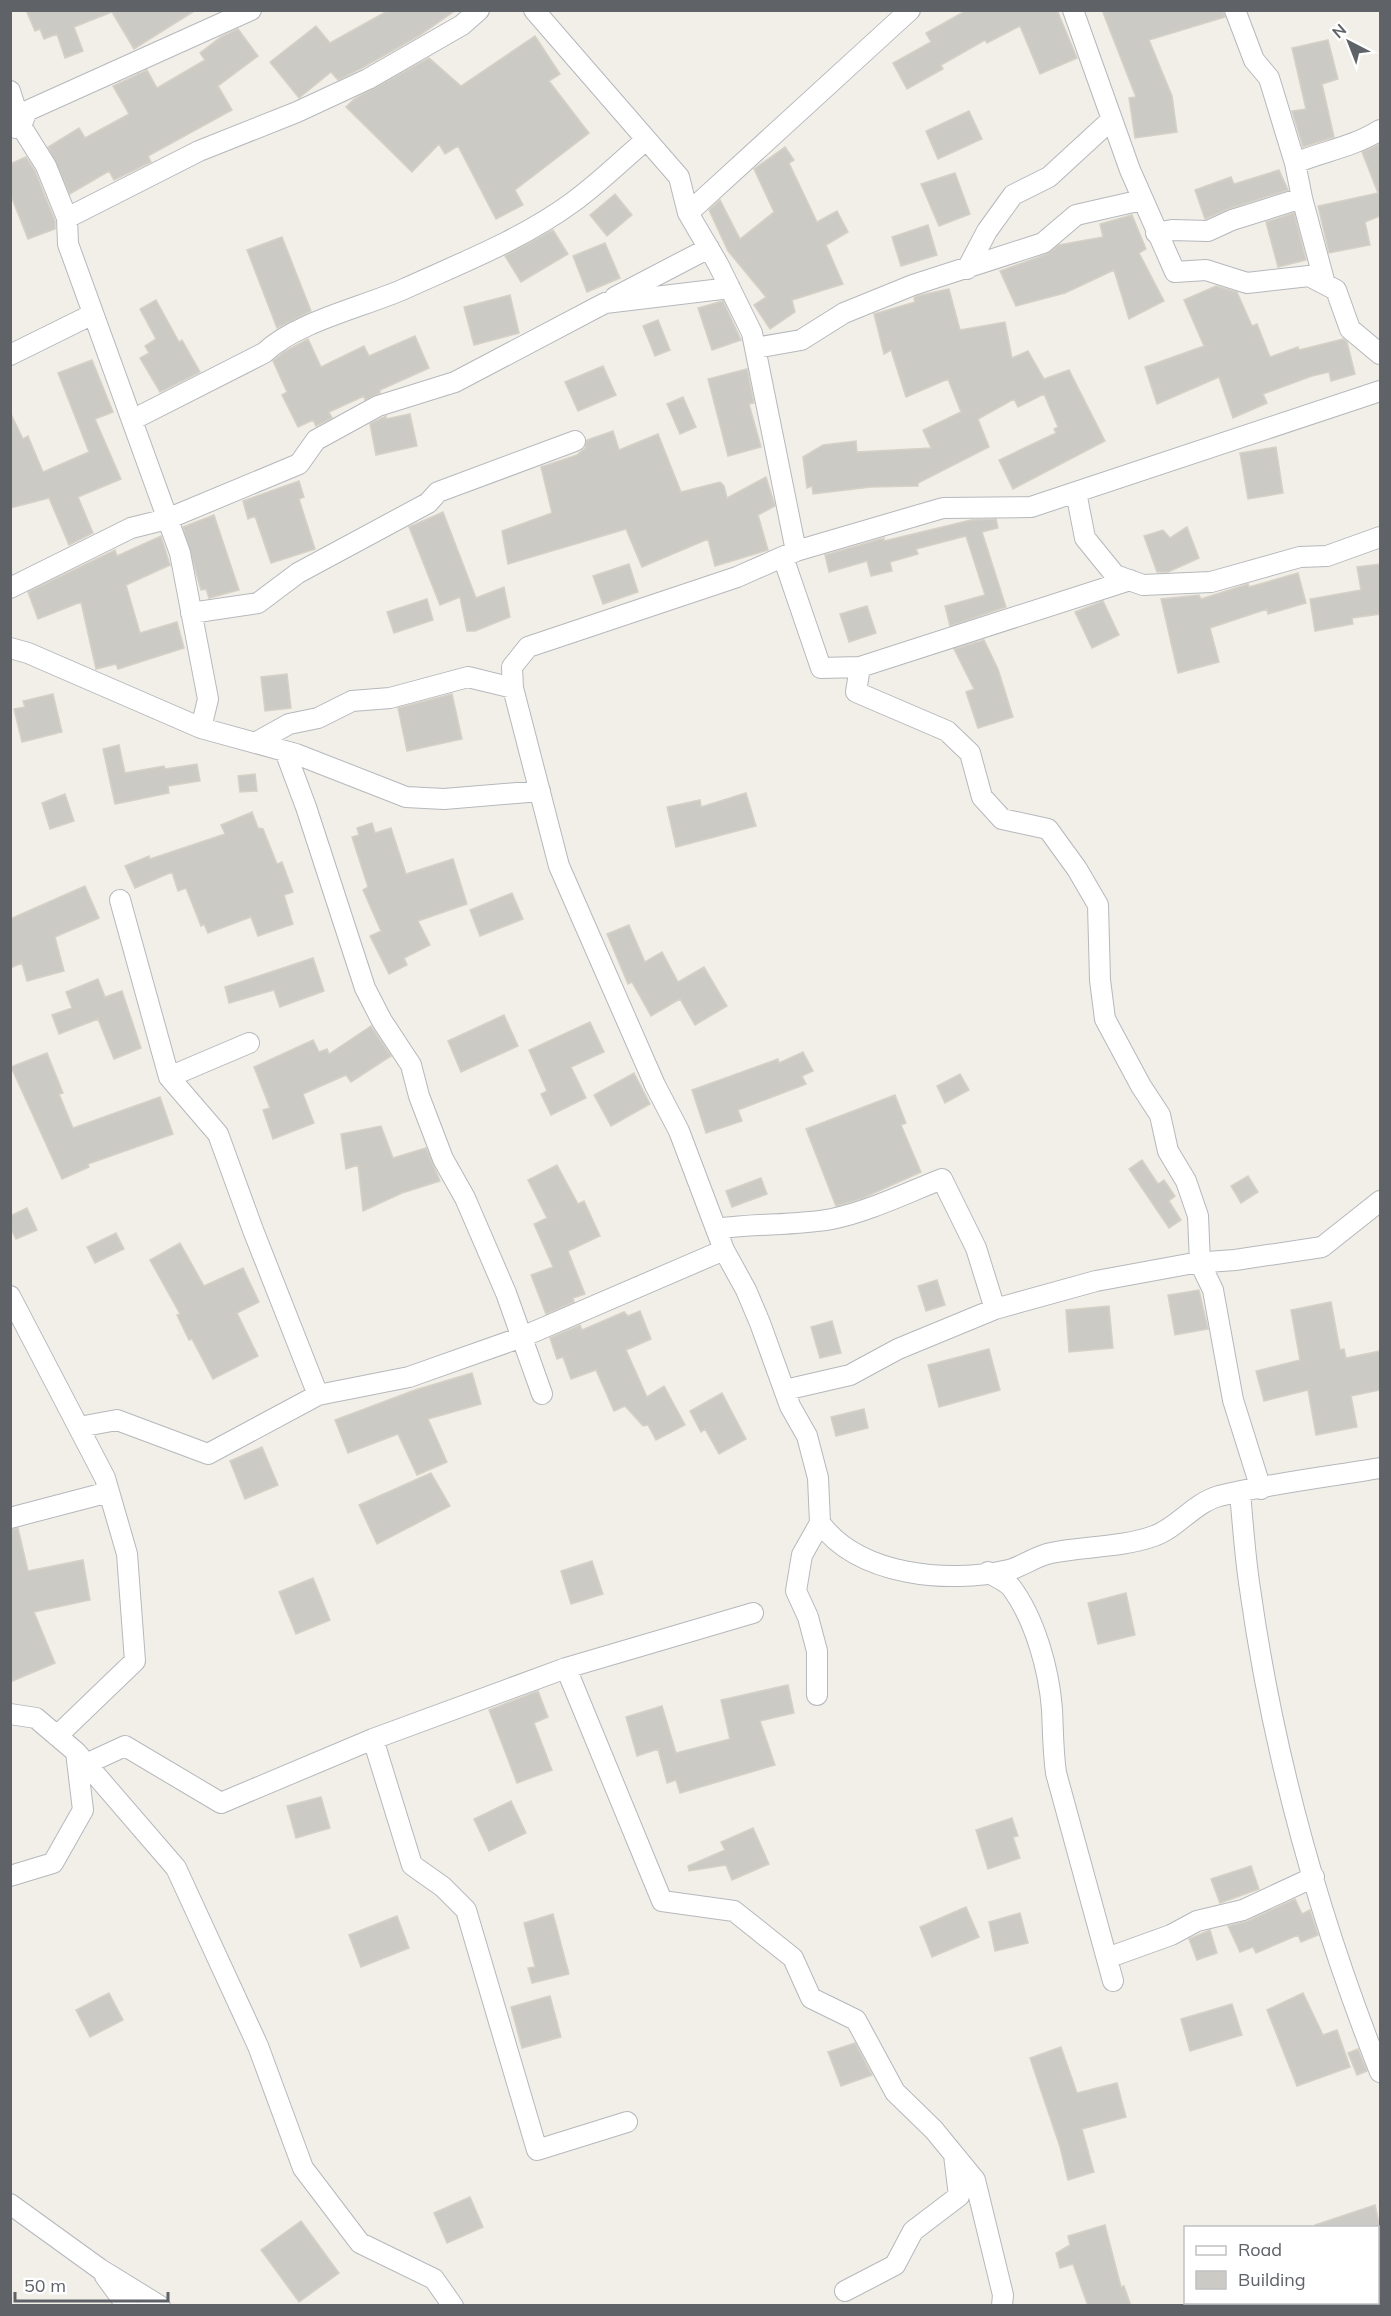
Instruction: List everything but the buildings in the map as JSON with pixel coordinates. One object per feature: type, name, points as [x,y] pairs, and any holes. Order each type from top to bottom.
[{"type":"street","points":[[16,128],[27,111],[251,10]]},
{"type":"street","points":[[67,218],[199,151],[297,112],[368,79],[462,25],[479,10]]},
{"type":"street","points":[[534,10],[679,177],[688,213],[709,248],[752,333],[790,554],[821,668],[860,667],[1130,580]]},
{"type":"street","points":[[688,213],[910,10]]},
{"type":"street","points":[[1073,10],[1111,120],[1142,200],[1175,272],[1206,270],[1247,283],[1308,276],[1336,290],[1350,328],[1380,354]]},
{"type":"street","points":[[1235,10],[1254,60],[1269,78],[1295,164],[1325,285]]},
{"type":"street","points":[[10,92],[16,128],[46,166],[67,218],[68,244],[180,553],[208,699],[201,728]]},
{"type":"street","points":[[967,269],[987,231],[1013,195],[1048,177],[1111,120]]},
{"type":"street","points":[[1295,164],[1319,153],[1338,151],[1365,140],[1380,130]]},
{"type":"street","points":[[132,420],[264,353],[273,344],[325,319],[401,290],[514,238],[573,202],[646,140]]},
{"type":"street","points":[[1156,233],[1172,230],[1208,231],[1232,220],[1302,198]]},
{"type":"street","points":[[755,348],[801,340],[844,313],[913,285],[1043,243],[1076,215],[1142,200]]},
{"type":"street","points":[[10,588],[131,528],[168,519],[299,464],[316,440],[378,406],[455,382],[709,248]]},
{"type":"street","points":[[605,303],[730,288]]},
{"type":"street","points":[[10,355],[93,314]]},
{"type":"street","points":[[817,1695],[817,1651],[808,1617],[796,1591],[802,1555],[820,1523],[818,1478],[807,1436],[785,1390],[746,1290],[724,1250],[679,1131],[655,1085],[559,866],[513,688],[512,667],[528,647],[737,577],[790,554],[943,508],[1031,507],[1380,391]]},
{"type":"street","points":[[191,613],[258,603],[298,573],[428,503],[438,492],[575,441]]},
{"type":"street","points":[[1076,492],[1085,538],[1115,575],[1143,585],[1165,586],[1187,582],[1211,582],[1300,556],[1327,556],[1380,537]]},
{"type":"street","points":[[10,648],[28,653],[201,728],[285,751],[406,797],[454,799],[540,790]]},
{"type":"street","points":[[860,667],[856,692],[947,731],[970,753],[982,796],[1002,819],[1048,829],[1077,868],[1098,906],[1100,980],[1106,1019],[1141,1086],[1160,1115],[1168,1151],[1186,1181],[1198,1216],[1200,1263],[1213,1290],[1233,1400],[1261,1489]]},
{"type":"street","points":[[255,743],[289,724],[318,718],[352,701],[390,698],[468,677],[513,688]]},
{"type":"street","points":[[285,751],[306,807],[365,988],[382,1021],[411,1065],[419,1096],[443,1159],[465,1198],[522,1337],[542,1394]]},
{"type":"street","points":[[120,900],[169,1077],[218,1134],[318,1395]]},
{"type":"street","points":[[169,1077],[249,1043]]},
{"type":"street","points":[[716,1229],[750,1224],[831,1219],[867,1210],[942,1179],[976,1248],[995,1309]]},
{"type":"street","points":[[785,1390],[850,1376],[898,1349],[995,1309],[1096,1281],[1200,1263],[1322,1247],[1380,1201]]},
{"type":"street","points":[[79,1427],[117,1420],[208,1454],[318,1395],[409,1377],[522,1337],[724,1250]]},
{"type":"street","points":[[10,1296],[105,1478],[127,1554],[135,1661],[57,1736]]},
{"type":"street","points":[[820,1523],[832,1540],[860,1556],[897,1569],[936,1575],[988,1572],[1010,1569],[1049,1553],[1104,1548],[1155,1536],[1218,1497],[1380,1468]]},
{"type":"street","points":[[10,1518],[110,1492]]},
{"type":"street","points":[[1240,1493],[1250,1589],[1280,1752],[1314,1877],[1352,2000],[1373,2032],[1380,2072]]},
{"type":"street","points":[[988,1572],[1010,1585],[1024,1609],[1043,1663],[1052,1708],[1051,1743],[1056,1773],[1073,1840],[1088,1879],[1113,1981]]},
{"type":"street","points":[[81,1758],[125,1746],[221,1803],[373,1739],[566,1668],[753,1613]]},
{"type":"street","points":[[566,1668],[662,1901],[734,1911],[793,1958],[811,1998],[856,2020],[896,2092],[975,2180],[1003,2295],[1002,2306]]},
{"type":"street","points":[[10,1714],[36,1718],[81,1758],[176,1868],[258,2046],[303,2168],[360,2243],[434,2279],[453,2306]]},
{"type":"street","points":[[373,1739],[412,1865],[443,1887],[466,1910],[537,2150],[627,2122]]},
{"type":"street","points":[[10,1876],[53,1863],[82,1810],[81,1758]]},
{"type":"street","points":[[1107,1958],[1171,1935],[1197,1921],[1226,1916],[1243,1910],[1314,1877]]},
{"type":"street","points":[[845,2291],[895,2265],[913,2231],[959,2196],[954,2155]]},
{"type":"street","points":[[12,2211],[160,2306]]},
{"type":"street","points":[[100,2269],[127,2306]]}]
